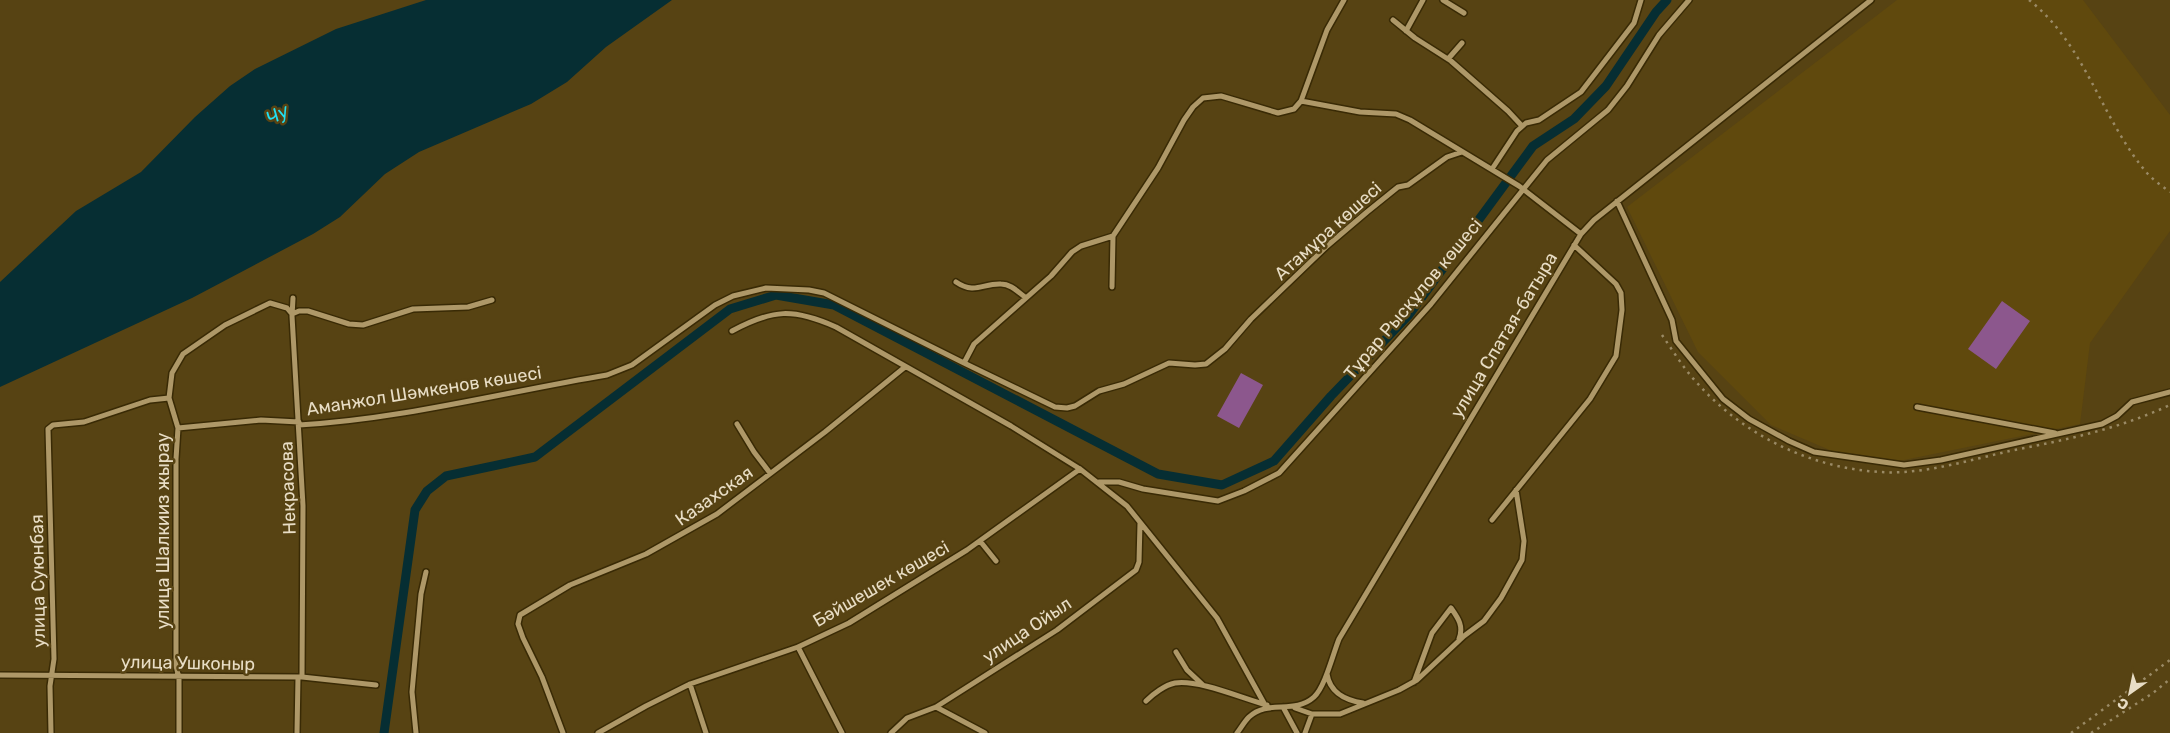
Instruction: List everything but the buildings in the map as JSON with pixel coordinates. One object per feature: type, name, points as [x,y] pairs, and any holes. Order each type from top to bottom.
[{"type":"street","points":[[1112,286],[1113,236],[1158,168],[1184,120],[1203,98],[1220,96],[1278,113],[1294,109],[1301,101],[1327,30],[1344,0]]},
{"type":"street","points":[[1406,31],[1423,0]]},
{"type":"street","points":[[1443,0],[1464,13]]},
{"type":"street","points":[[1492,169],[1522,126],[1539,120],[1581,92],[1634,23],[1641,0]]},
{"type":"street","name":"Тұрар Рысқұлов көшесі","points":[[1099,482],[1119,482],[1143,489],[1218,501],[1244,491],[1279,473],[1431,304],[1521,188],[1547,160],[1608,110],[1627,86],[1659,35],[1689,0]]},
{"type":"street","name":"улица Спатая-батыра","points":[[1295,708],[1315,697],[1327,672],[1339,639],[1581,234],[1594,220],[1617,201],[1867,1]]},
{"type":"street","points":[[1393,20],[1448,59],[1508,111],[1522,126]]},
{"type":"street","points":[[1448,59],[1462,43]]},
{"type":"street","points":[[1301,101],[1360,112],[1396,114],[1492,169],[1521,188],[1581,234]]},
{"type":"street","name":"Атамұра көшесі","points":[[964,363],[1055,407],[1067,408],[1075,406],[1099,391],[1124,384],[1169,363],[1206,364],[1225,349],[1251,319],[1327,246],[1367,212],[1398,187],[1408,185],[1447,157],[1462,152]]},
{"type":"street","points":[[1617,201],[1672,320],[1676,341],[1723,399],[1749,419],[1814,452],[1904,465],[1941,460],[2102,424],[2117,416],[2132,402],[2170,392]]},
{"type":"street","points":[[964,363],[974,344],[1051,276],[1072,252],[1080,246],[1113,236]]},
{"type":"street","points":[[1492,520],[1590,399],[1616,356],[1622,310],[1621,293],[1616,284],[1574,245]]},
{"type":"street","points":[[956,282],[968,288],[979,289],[1001,284],[1010,286],[1025,297]]},
{"type":"street","name":"Аманжол Шәмкенов көшесі","points":[[178,428],[261,420],[299,424],[338,423],[607,375],[632,365],[715,305],[733,296],[766,288],[809,290],[824,293],[964,363]]},
{"type":"street","name":"Некрасова","points":[[293,298],[292,314],[304,515],[297,733]]},
{"type":"street","points":[[292,314],[299,311],[308,311],[348,324],[363,325],[412,308],[461,308],[492,300]]},
{"type":"street","name":"улица Шалкииз жырау","points":[[179,733],[179,678],[176,666],[176,486],[178,428],[169,398],[172,372],[183,354],[225,326],[270,303],[287,308],[292,314]]},
{"type":"street","points":[[732,330],[770,314],[816,318],[836,327],[1012,426],[1099,482],[1128,506],[1216,618],[1265,705]]},
{"type":"street","name":"Казахская","points":[[563,733],[542,676],[523,638],[518,624],[520,616],[570,585],[646,554],[717,514],[825,432],[905,367]]},
{"type":"street","name":"улица Суюнбая","points":[[51,733],[51,675],[54,659],[48,429],[53,425],[84,422],[150,400],[169,398]]},
{"type":"street","points":[[1917,407],[2058,434]]},
{"type":"street","points":[[737,424],[770,474]]},
{"type":"street","name":"Бәйшешек көшесі","points":[[598,733],[690,684],[798,647],[849,623],[980,541],[1080,469]]},
{"type":"street","points":[[1146,701],[1155,693],[1175,683],[1203,686],[1272,707],[1295,708],[1312,714],[1340,714],[1413,682],[1444,658],[1459,642],[1484,621],[1501,598],[1522,560],[1524,541],[1516,490]]},
{"type":"street","name":"улица Ойыл","points":[[891,733],[907,718],[936,707],[1057,630],[1136,570],[1139,562],[1140,522]]},
{"type":"street","points":[[980,541],[996,561]]},
{"type":"street","points":[[416,733],[412,692],[421,594],[426,572]]},
{"type":"street","points":[[1413,682],[1432,633],[1451,608],[1460,620],[1462,632],[1459,642]]},
{"type":"street","points":[[798,647],[842,733]]},
{"type":"street","points":[[1176,652],[1187,670],[1203,686]]},
{"type":"street","points":[[1327,672],[1328,683],[1336,693],[1350,701],[1364,704]]},
{"type":"street","name":"улица Ушконыр","points":[[0,675],[179,678],[300,677],[376,685]]},
{"type":"street","points":[[690,684],[706,733]]},
{"type":"street","points":[[936,707],[985,733]]},
{"type":"street","points":[[1237,733],[1250,716],[1272,707]]},
{"type":"street","points":[[1283,707],[1297,733]]},
{"type":"street","points":[[1305,733],[1312,714]]},
{"type":"shaded area","points":[[1897,0],[2083,0],[2170,115],[2170,231],[2090,343],[2080,424],[1899,461],[1839,454],[1771,425],[1698,352],[1627,207]]},
{"type":"shaded area","points":[[2002,301],[2030,321],[1996,369],[1968,349]]},
{"type":"shaded area","points":[[1241,373],[1263,385],[1239,428],[1217,416]]},
{"type":"water","name":"Чу","points":[[426,0],[672,0],[606,47],[567,82],[531,104],[419,152],[385,174],[340,217],[313,234],[192,298],[0,387],[0,282],[76,211],[141,172],[195,117],[230,86],[255,69],[336,29]]},
{"type":"waterway","points":[[384,733],[415,510],[427,491],[446,476],[535,457],[730,309],[776,295],[834,305],[1158,474],[1222,485],[1274,461],[1331,396],[1408,316],[1533,146],[1574,119],[1606,86],[1656,12],[1667,0]]},
{"type":"railway","points":[[2029,0],[2049,18],[2065,38],[2131,152],[2149,176],[2170,192]]},
{"type":"railway","points":[[1662,335],[1693,378],[1736,419],[1780,446],[1828,464],[1854,469],[1896,472],[1946,466],[2092,433],[2131,421],[2170,405]]},
{"type":"railway","points":[[2071,733],[2170,660]]},
{"type":"railway","points":[[2091,733],[2153,693],[2170,679]]}]
